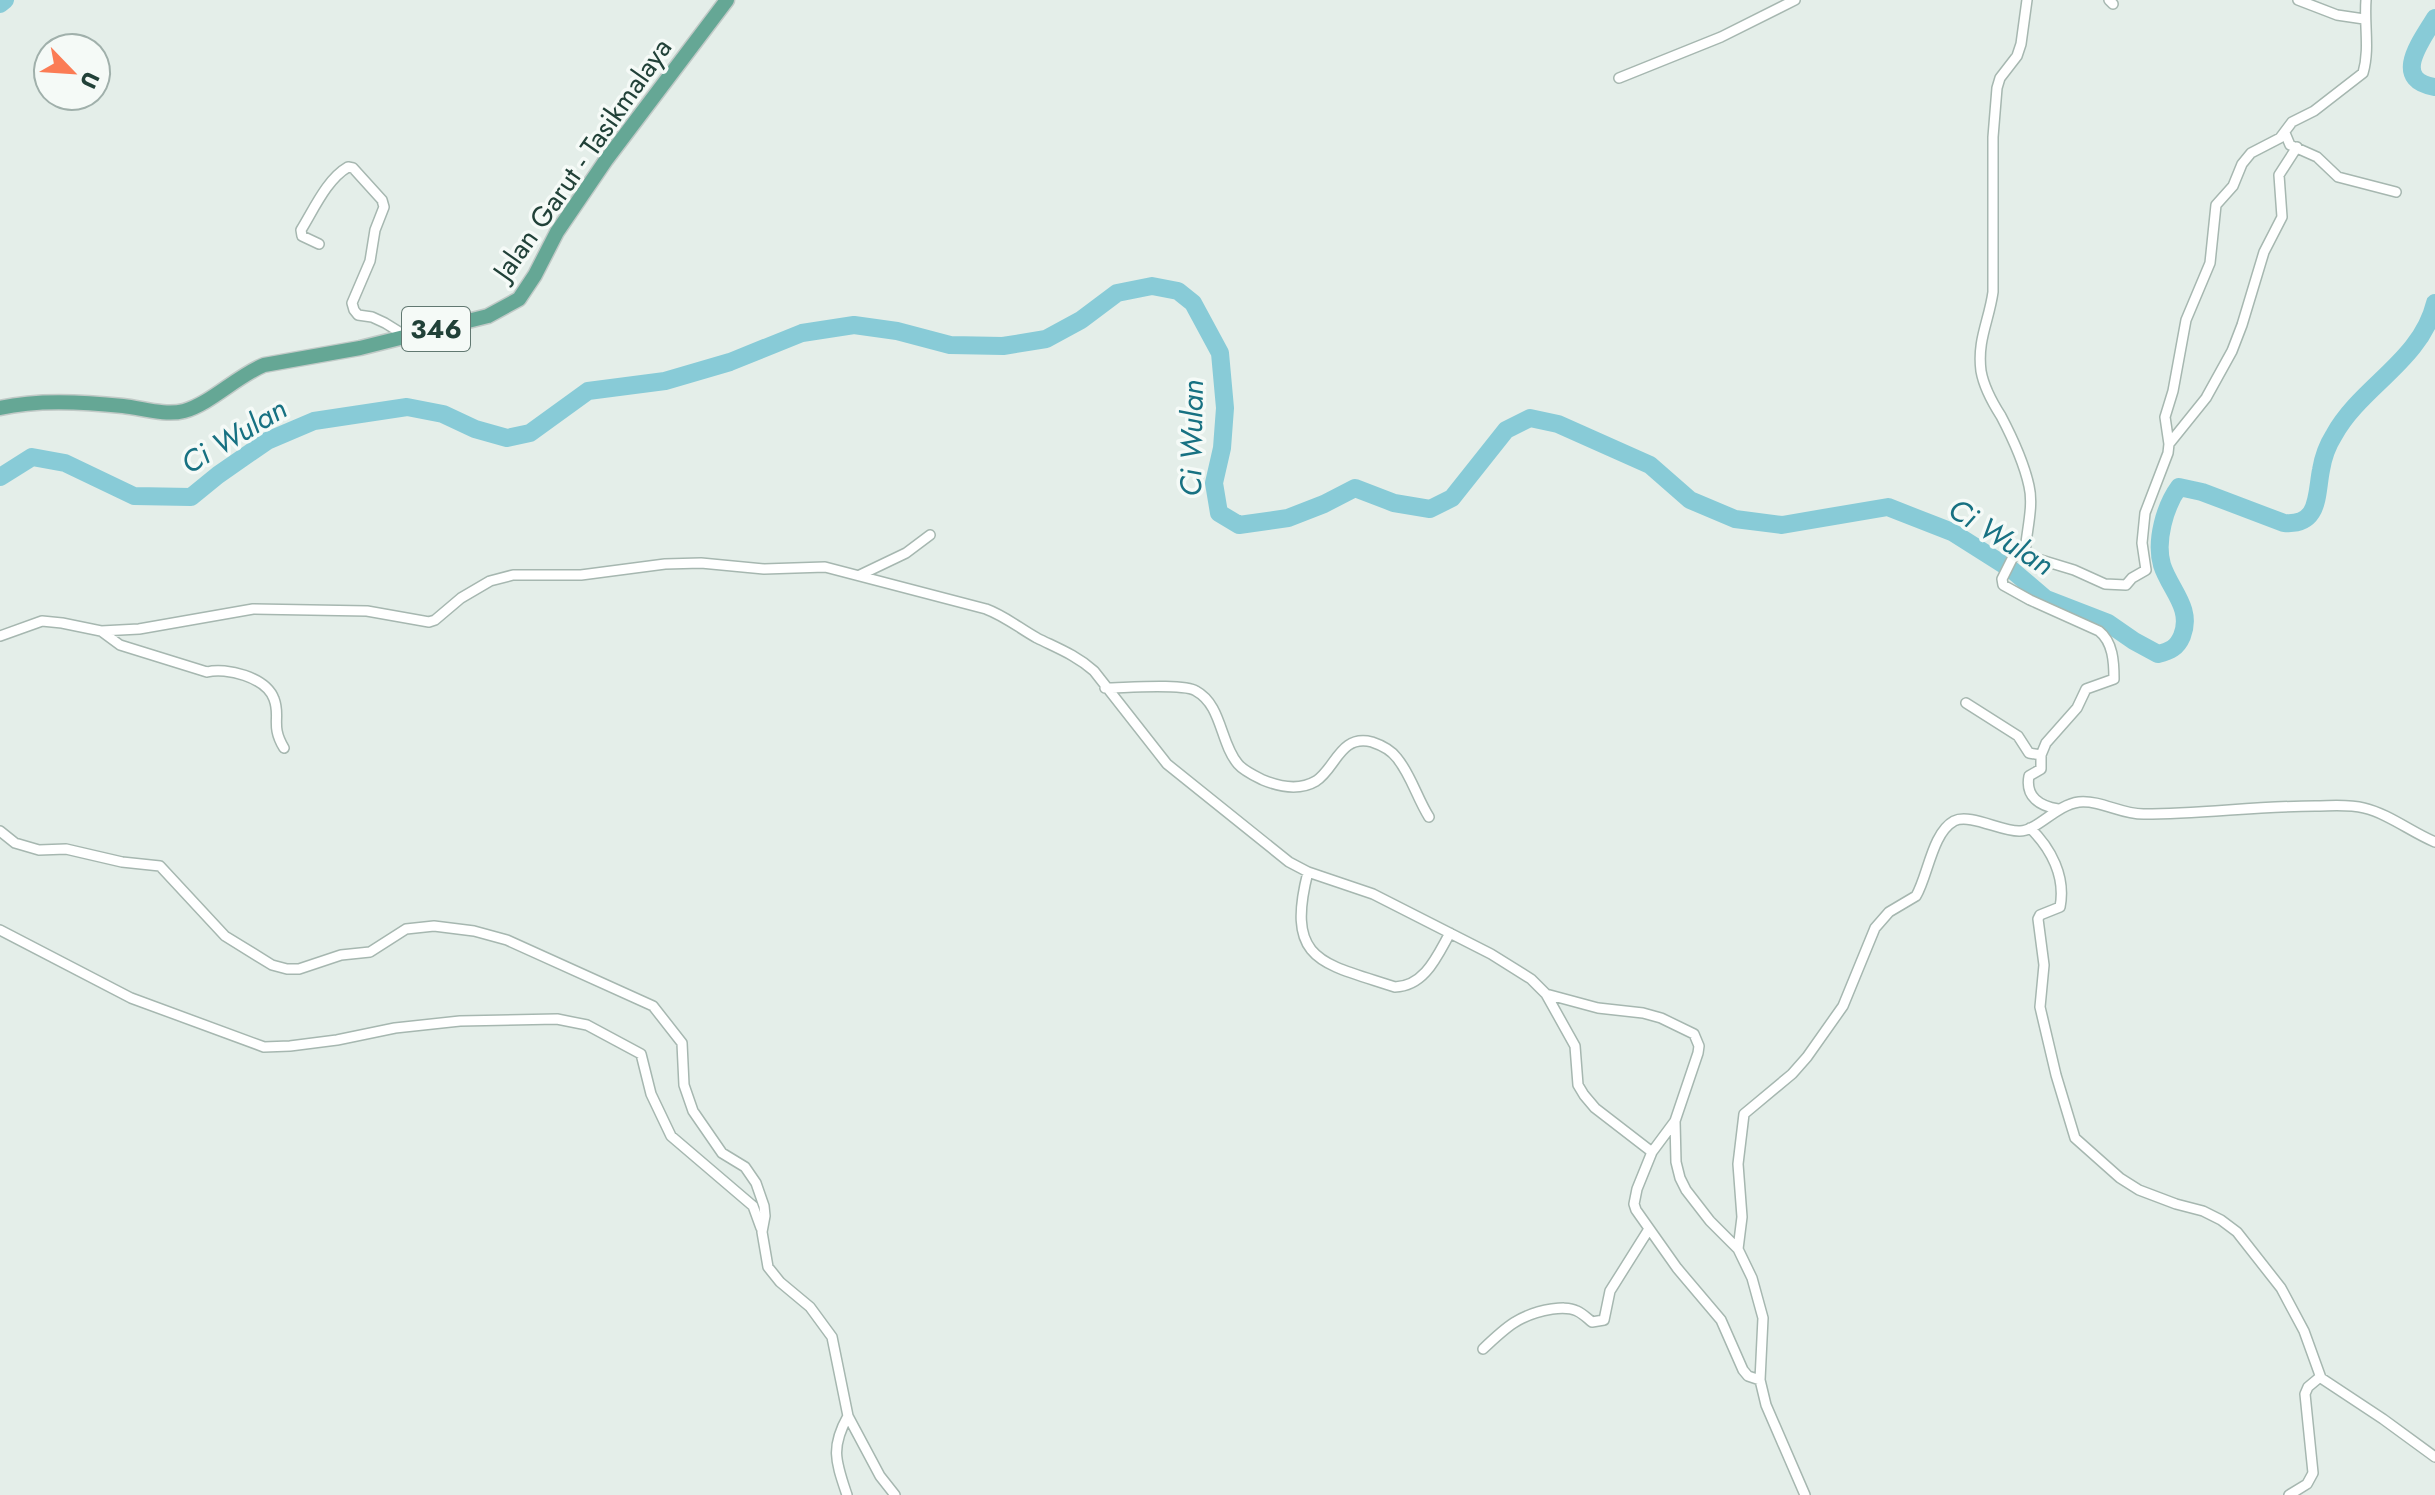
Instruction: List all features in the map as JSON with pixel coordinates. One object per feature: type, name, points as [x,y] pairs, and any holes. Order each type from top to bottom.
[{"type":"main road","name":"Jalan Garut - Tasikmalaya","points":[[0,408],[24,404],[81,403],[183,412],[264,365],[324,355],[488,316],[519,299],[557,232],[606,160],[727,0]]},
{"type":"street","points":[[1619,78],[1721,37],[1795,0]]},
{"type":"street","points":[[2025,554],[2030,488],[2002,419],[1989,398],[1981,370],[1981,337],[1993,292],[1993,137],[1997,88],[2000,78],[2017,56],[2027,0]]},
{"type":"street","points":[[2298,0],[2337,15],[2364,19]]},
{"type":"street","points":[[2058,809],[2038,803],[2028,786],[2029,775],[2041,769],[2041,755],[2049,738],[2077,708],[2086,689],[2114,679],[2112,652],[2105,636],[2099,631],[2022,596],[2003,585],[2003,577],[2013,557],[2025,554],[2105,584],[2126,585],[2146,567],[2142,543],[2145,513],[2167,458],[2169,444],[2165,417],[2186,320],[2210,263],[2216,205],[2233,186],[2246,158],[2280,138],[2292,122],[2314,111],[2363,73],[2368,40],[2364,19],[2366,0]]},
{"type":"street","points":[[2285,133],[2290,145],[2317,157],[2338,177],[2396,192]]},
{"type":"street","points":[[2169,444],[2206,398],[2232,351],[2264,252],[2282,217],[2279,175],[2297,147]]},
{"type":"street","points":[[319,244],[302,236],[301,230],[336,177],[344,169],[353,168],[382,200],[384,207],[375,230],[370,261],[352,303],[354,310],[358,315],[372,317],[406,336]]},
{"type":"street","points":[[860,575],[906,553],[930,535]]},
{"type":"street","points":[[0,636],[42,621],[101,631],[139,629],[253,609],[367,611],[429,622],[490,581],[513,575],[581,575],[665,564],[701,563],[764,569],[825,567],[1003,615],[1084,662],[1167,764],[1289,862],[1308,872],[1373,894],[1521,972],[1546,994],[1575,1046],[1578,1085],[1584,1095],[1595,1108],[1652,1152]]},
{"type":"street","points":[[101,631],[120,645],[140,653],[207,672],[217,669],[245,675],[274,698],[276,731],[284,748]]},
{"type":"street","points":[[1105,688],[1173,687],[1196,691],[1210,705],[1239,767],[1265,781],[1287,788],[1314,783],[1341,749],[1349,744],[1358,741],[1374,743],[1396,756],[1429,817]]},
{"type":"street","points":[[1966,703],[2018,736],[2029,753],[2041,755]]},
{"type":"street","points":[[1738,1249],[1742,1217],[1738,1164],[1744,1114],[1792,1074],[1821,1038],[1843,1006],[1875,928],[1889,912],[1916,896],[1934,848],[1955,821],[1966,820],[2015,831],[2030,828],[2058,809],[2081,802],[2144,814],[2351,806],[2373,811],[2435,842]]},
{"type":"street","points":[[2030,828],[2051,853],[2061,893],[2059,909],[2040,915],[2038,919],[2044,965],[2039,1002],[2075,1138],[2120,1178],[2139,1190],[2203,1211],[2237,1232],[2281,1288],[2301,1325],[2320,1377],[2435,1457]]},
{"type":"street","points":[[0,831],[15,843],[39,850],[66,849],[122,862],[160,866],[225,936],[272,965],[287,969],[299,969],[341,955],[370,952],[406,929],[434,926],[474,931],[507,940],[643,1001],[659,1012],[682,1043],[684,1085],[698,1120],[722,1153],[745,1167],[756,1183],[765,1216],[762,1232]]},
{"type":"street","points":[[1308,872],[1300,923],[1311,952],[1332,965],[1395,987],[1404,987],[1422,977],[1450,933]]},
{"type":"street","points":[[0,930],[131,998],[264,1047],[337,1040],[395,1028],[460,1021],[557,1019],[587,1025],[641,1054],[651,1094],[671,1136],[753,1206],[762,1232],[768,1267],[780,1282],[810,1307],[832,1337],[848,1416],[880,1476],[895,1495]]},
{"type":"street","points":[[1546,994],[1589,1006],[1643,1013],[1694,1034],[1699,1046],[1698,1053],[1675,1121],[1652,1152],[1634,1197],[1636,1210],[1677,1268],[1721,1320],[1743,1370],[1748,1376],[1760,1380]]},
{"type":"street","points":[[1675,1121],[1676,1162],[1680,1178],[1710,1221],[1738,1249],[1752,1278],[1763,1318],[1760,1380],[1771,1420],[1805,1495]]},
{"type":"street","points":[[1483,1349],[1514,1322],[1538,1311],[1568,1308],[1592,1322],[1604,1320],[1610,1291],[1649,1229]]},
{"type":"street","points":[[2289,1495],[2307,1484],[2313,1473],[2305,1394],[2320,1377]]},
{"type":"street","points":[[847,1495],[834,1454],[836,1440],[848,1416]]},
{"type":"waterway","points":[[0,4],[5,0]]},
{"type":"waterway","name":"Ci Wulan","points":[[2435,18],[2417,48],[2412,68],[2414,76],[2422,83],[2435,87]]},
{"type":"waterway","name":"Ci Wulan","points":[[0,477],[32,457],[65,463],[134,496],[191,497],[267,441],[314,421],[407,407],[443,414],[475,429],[507,438],[530,433],[588,391],[665,381],[730,362],[802,333],[854,325],[897,331],[950,345],[1003,346],[1046,339],[1081,320],[1117,293],[1152,286],[1178,291],[1193,303],[1220,353],[1225,408],[1222,448],[1214,483],[1219,513],[1239,525],[1288,518],[1355,488],[1394,503],[1430,509],[1452,498],[1506,430],[1530,418],[1558,424],[1650,465],[1690,500],[1735,519],[1782,525],[1888,507],[1952,532],[2012,570],[2046,599],[2108,623],[2158,654],[2175,646],[2185,626],[2183,608],[2160,556],[2163,524],[2169,504],[2179,487],[2202,492],[2284,523],[2304,520],[2317,499],[2323,461],[2334,435],[2359,402],[2417,341],[2435,303]]}]
